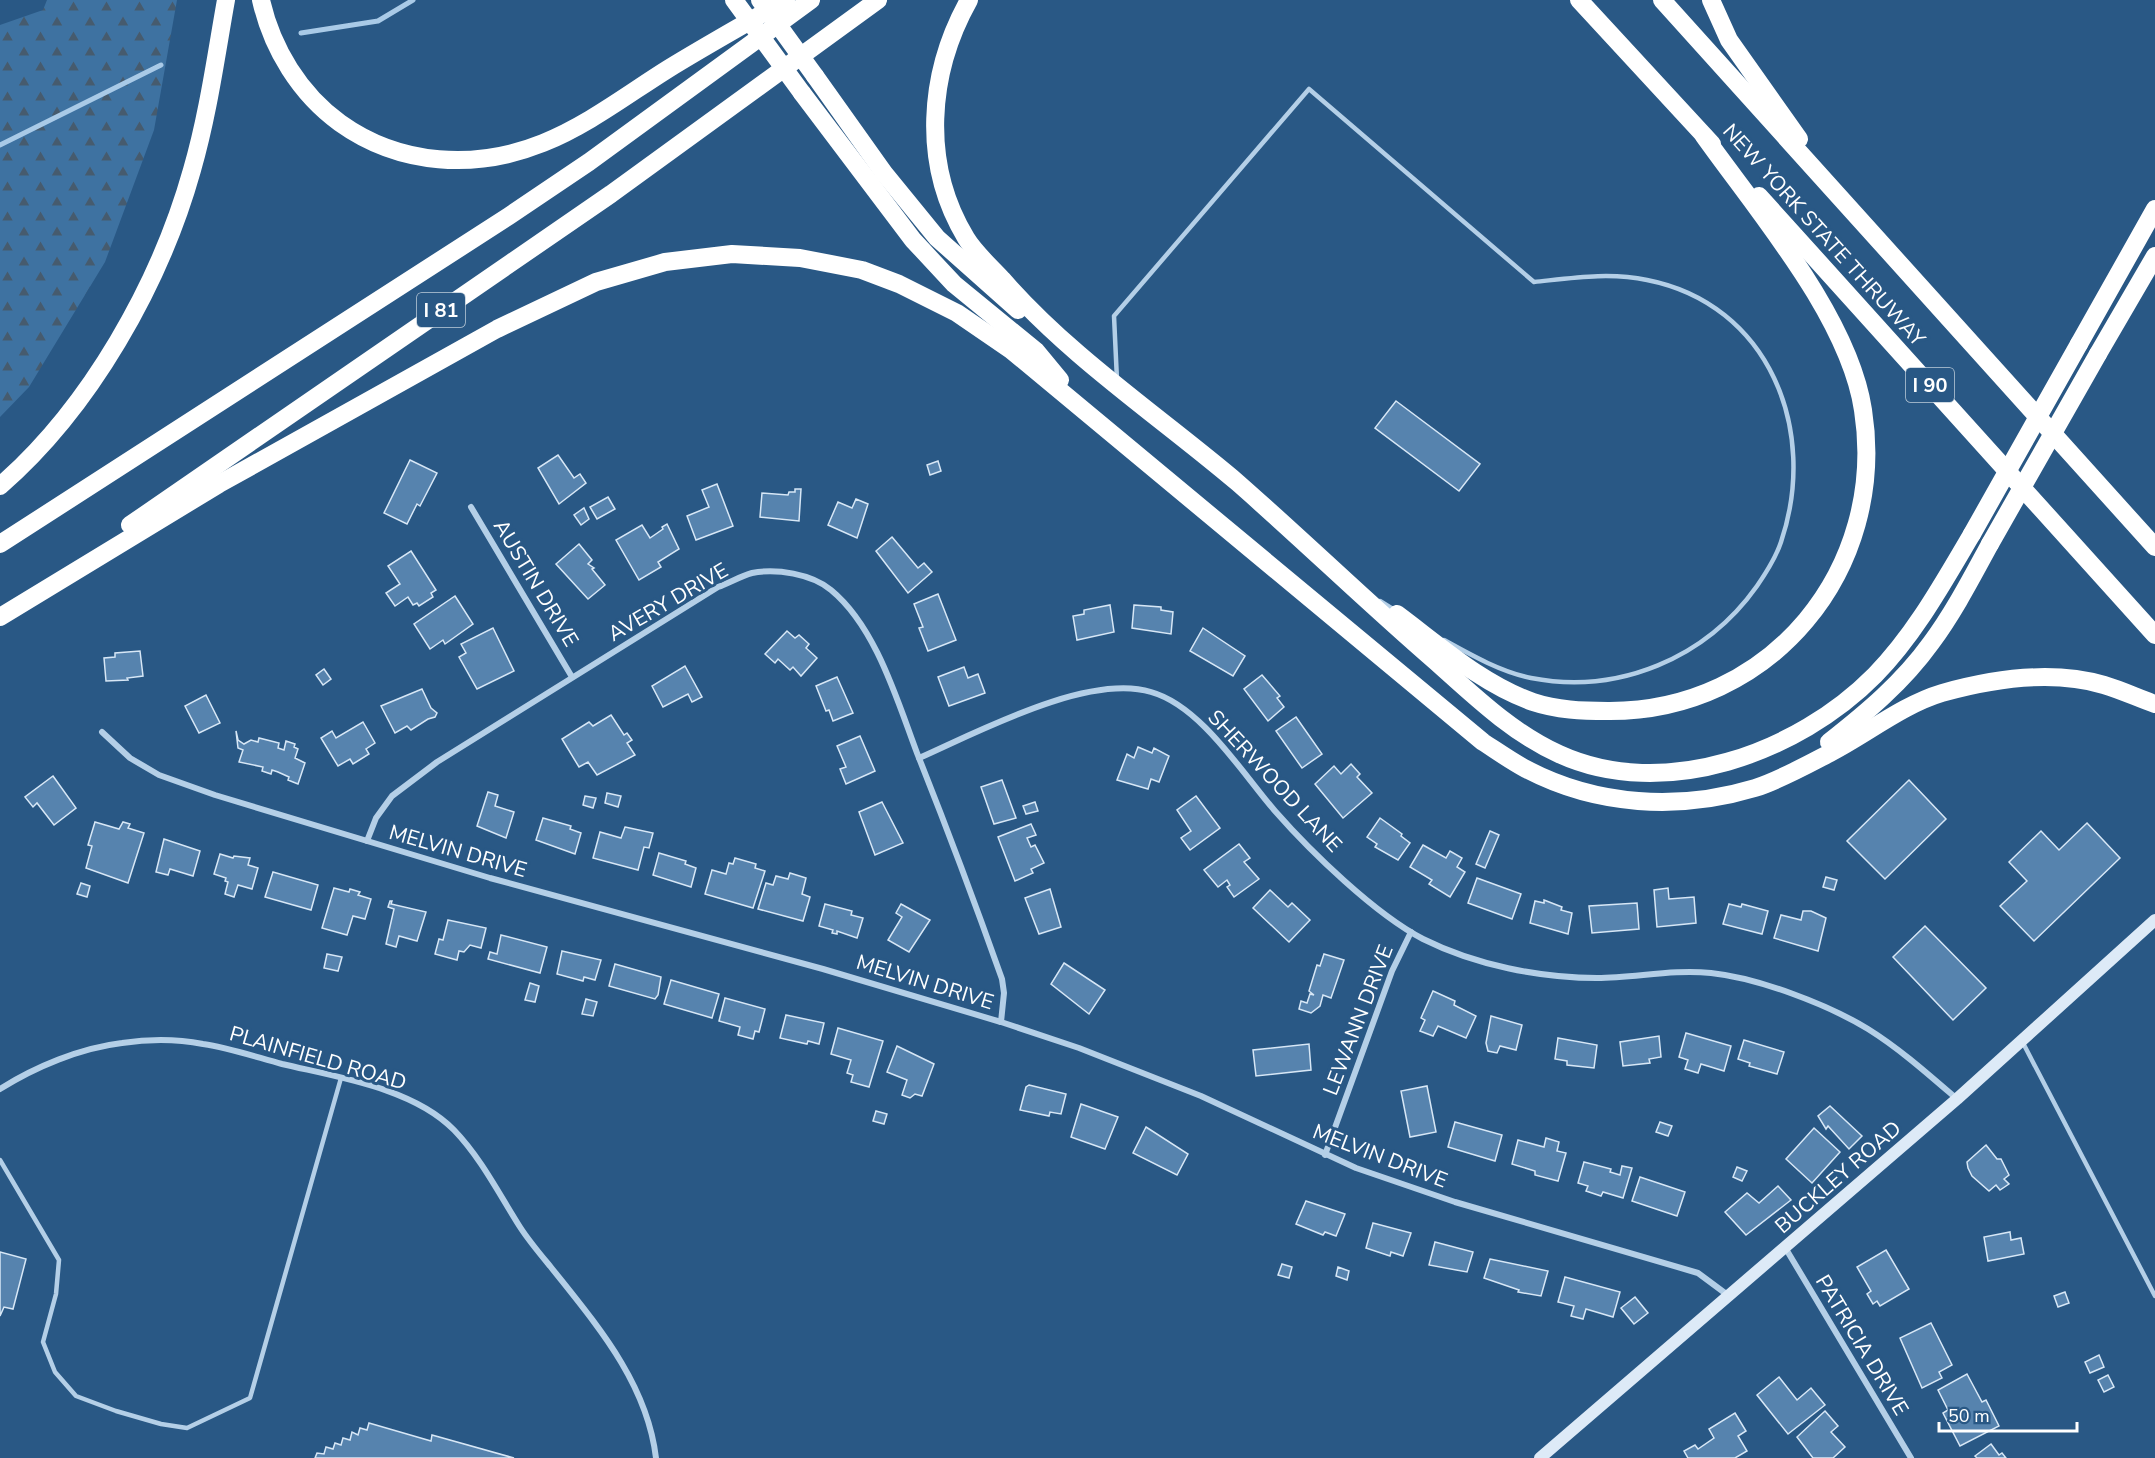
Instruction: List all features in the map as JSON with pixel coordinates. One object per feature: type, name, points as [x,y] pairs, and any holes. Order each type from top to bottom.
[{"type":"highway","points":[[0,486],[17,471],[76,403],[124,331],[162,255],[192,170],[226,0]]},
{"type":"highway","points":[[261,0],[274,41],[291,72],[325,112],[360,136],[393,150],[442,162],[483,159],[543,143],[583,123],[680,62],[786,0]]},
{"type":"highway","points":[[734,0],[913,240],[954,284],[1036,351],[1091,417]]},
{"type":"highway","points":[[760,0],[884,173],[937,238],[994,292],[1117,385]]},
{"type":"highway","name":"I 81","points":[[0,544],[510,216],[589,162],[811,0]]},
{"type":"highway","name":"I 81","points":[[0,616],[611,194],[878,0]]},
{"type":"highway","points":[[969,0],[945,52],[938,88],[934,139],[946,192],[966,239],[1026,307],[1237,483],[1328,568],[1491,711],[1522,733],[1560,755],[1600,768],[1654,772],[1711,766],[1755,753],[1797,733],[1838,708],[1873,677],[1902,645],[1934,598],[2155,209]]},
{"type":"highway","name":"NEW YORK STATE THRUWAY","points":[[1579,0],[2155,635]]},
{"type":"highway","name":"NEW YORK STATE THRUWAY","points":[[1662,0],[2155,547]]},
{"type":"highway","points":[[1711,0],[1730,40],[1837,196]]},
{"type":"highway","points":[[1328,568],[1378,600],[1486,680],[1533,702],[1571,711],[1630,711],[1686,700],[1713,690],[1759,664],[1790,639],[1824,599],[1851,549],[1865,498],[1868,451],[1861,398],[1853,368],[1819,300],[1704,136]]},
{"type":"highway","points":[[0,616],[219,484],[498,329],[596,282],[665,261],[732,254],[800,258],[862,270],[899,284],[957,313],[1011,350],[1483,742],[1526,769],[1570,788],[1619,800],[1661,803],[1711,798],[1757,787],[1831,753],[1872,727],[1940,694],[1995,681],[2049,678],[2102,685],[2155,704]]},
{"type":"highway","points":[[1794,769],[1864,715],[1908,672],[1952,611],[2155,256]]},
{"type":"street","name":"AUSTIN DRIVE","points":[[471,507],[572,677]]},
{"type":"street","name":"AVERY DRIVE","points":[[367,841],[376,818],[392,796],[437,762],[718,587],[752,573],[782,572],[808,578],[830,589],[854,615],[881,661],[920,758],[1002,979],[1004,993],[1001,1022]]},
{"type":"street","name":"SHERWOOD LANE","points":[[920,758],[1058,700],[1112,687],[1155,692],[1182,707],[1218,743],[1276,812],[1315,852],[1391,920],[1426,940],[1483,962],[1552,976],[1599,978],[1660,972],[1710,973],[1738,978],[1797,995],[1866,1028],[1911,1059],[1957,1099]]},
{"type":"street","name":"MELVIN DRIVE","points":[[102,732],[130,758],[159,775],[215,795],[367,841],[1001,1022],[1079,1048],[1201,1096],[1325,1155],[1455,1202],[1698,1273],[1730,1296]]},
{"type":"street","name":"BUCKLEY ROAD","points":[[1540,1458],[1786,1249],[1957,1099],[2155,920]]},
{"type":"street","name":"LEWANN DRIVE","points":[[1325,1155],[1392,971],[1411,932]]},
{"type":"street","name":"PLAINFIELD ROAD","points":[[0,1089],[37,1069],[77,1054],[121,1043],[172,1040],[205,1044],[341,1078],[390,1092],[414,1103],[453,1129],[490,1176],[521,1230],[592,1320],[627,1371],[646,1411],[656,1458]]},
{"type":"street","name":"PATRICIA DRIVE","points":[[1786,1249],[1911,1458]]},
{"type":"lane","points":[[1117,385],[1114,316],[1309,89],[1534,282],[1602,274],[1647,280],[1688,292],[1733,321],[1767,360],[1784,397],[1792,436],[1790,508],[1781,544],[1763,577],[1741,608],[1716,632],[1682,655],[1651,669],[1614,679],[1573,682],[1530,678],[1491,664],[1378,600]]},
{"type":"lane","points":[[2021,1041],[2155,1296]]},
{"type":"lane","points":[[0,1160],[59,1260],[56,1294],[43,1342],[55,1372],[76,1396],[161,1424],[187,1428],[250,1398],[341,1078]]},
{"type":"green space","points":[[47,0],[177,0],[154,130],[105,262],[29,387],[0,417],[0,25],[43,10]]},
{"type":"building","points":[[1396,401],[1480,464],[1459,491],[1375,428]]},
{"type":"building","points":[[558,455],[574,478],[580,474],[586,483],[559,504],[538,468]]},
{"type":"building","points":[[410,460],[437,473],[420,506],[417,504],[407,524],[384,513]]},
{"type":"building","points":[[938,461],[941,471],[930,475],[927,465]]},
{"type":"building","points":[[717,484],[733,526],[696,540],[687,516],[709,507],[702,490]]},
{"type":"building","points":[[795,489],[801,489],[799,521],[760,517],[762,493],[788,495],[789,492],[795,492]]},
{"type":"building","points":[[608,497],[615,509],[597,519],[590,507]]},
{"type":"building","points":[[856,499],[868,504],[857,538],[828,525],[838,502],[852,508]]},
{"type":"building","points":[[584,508],[589,519],[581,525],[574,515]]},
{"type":"building","points":[[667,524],[679,549],[658,562],[661,567],[639,580],[616,540],[642,525],[650,538]]},
{"type":"building","points":[[892,537],[918,568],[924,563],[932,572],[908,593],[876,551]]},
{"type":"building","points":[[579,544],[592,560],[588,564],[594,568],[592,569],[605,585],[588,599],[556,564]]},
{"type":"building","points":[[411,551],[436,590],[431,593],[433,597],[419,606],[417,603],[413,605],[408,597],[395,606],[386,593],[400,584],[388,566]]},
{"type":"building","points":[[938,594],[956,640],[928,651],[919,628],[923,627],[914,604]]},
{"type":"building","points":[[455,596],[473,624],[445,644],[443,640],[430,649],[414,624]]},
{"type":"building","points":[[1110,605],[1114,632],[1077,640],[1073,616],[1084,614],[1084,610]]},
{"type":"building","points":[[1134,605],[1161,607],[1161,610],[1173,612],[1171,634],[1132,628]]},
{"type":"building","points":[[493,628],[514,671],[477,689],[459,657],[466,653],[461,644]]},
{"type":"building","points":[[1203,628],[1245,656],[1233,676],[1190,651]]},
{"type":"building","points":[[787,631],[795,638],[799,635],[809,644],[806,648],[817,658],[801,676],[793,667],[790,670],[778,659],[775,663],[765,654]]},
{"type":"building","points":[[140,651],[143,676],[127,678],[128,680],[106,681],[104,658],[115,657],[115,653]]},
{"type":"building","points":[[685,666],[702,697],[692,702],[688,694],[663,707],[652,686]]},
{"type":"building","points":[[964,667],[968,678],[978,674],[985,693],[949,706],[938,677]]},
{"type":"building","points":[[324,669],[331,679],[323,685],[316,675]]},
{"type":"building","points":[[1262,675],[1280,696],[1277,698],[1284,707],[1268,721],[1244,689]]},
{"type":"building","points":[[837,677],[853,713],[833,721],[829,710],[826,711],[816,686]]},
{"type":"building","points":[[422,689],[431,708],[437,713],[435,717],[411,730],[407,726],[395,733],[381,706]]},
{"type":"building","points":[[206,695],[220,723],[199,733],[185,706]]},
{"type":"building","points":[[611,715],[624,735],[627,733],[632,740],[627,743],[635,755],[597,775],[588,762],[579,767],[562,739],[589,722],[593,726]]},
{"type":"building","points":[[1296,717],[1322,754],[1302,768],[1276,731]]},
{"type":"building","points":[[363,722],[375,743],[366,749],[369,754],[353,764],[350,759],[338,766],[321,738],[332,731],[336,738]]},
{"type":"building","points":[[236,731],[238,740],[244,744],[251,740],[258,742],[259,738],[279,743],[278,748],[284,750],[286,741],[295,744],[294,747],[298,749],[295,758],[305,763],[298,784],[278,772],[272,770],[271,774],[262,771],[263,767],[239,762],[243,750],[238,748]]},
{"type":"building","points":[[860,736],[875,771],[846,784],[840,769],[846,767],[837,746]]},
{"type":"building","points":[[1138,747],[1152,753],[1154,748],[1169,756],[1159,782],[1151,779],[1148,789],[1117,780],[1127,754],[1134,758]]},
{"type":"building","points":[[1351,764],[1360,774],[1357,777],[1372,793],[1343,818],[1315,784],[1334,766],[1341,774]]},
{"type":"building","points":[[53,776],[76,808],[54,825],[37,803],[33,807],[25,797]]},
{"type":"building","points":[[1002,780],[1016,818],[994,824],[981,787]]},
{"type":"building","points":[[1909,780],[1946,819],[1885,879],[1847,841]]},
{"type":"building","points":[[488,792],[498,795],[495,806],[514,812],[506,838],[477,826]]},
{"type":"building","points":[[607,793],[621,796],[618,807],[605,803]]},
{"type":"building","points":[[585,796],[596,798],[593,808],[583,805]]},
{"type":"building","points":[[1196,796],[1220,828],[1190,850],[1181,838],[1191,831],[1177,810]]},
{"type":"building","points":[[882,802],[903,843],[875,855],[859,812]]},
{"type":"building","points":[[1035,802],[1038,811],[1026,814],[1023,806]]},
{"type":"building","points":[[543,818],[571,826],[570,829],[581,833],[575,854],[536,840]]},
{"type":"building","points":[[1380,818],[1410,843],[1398,860],[1375,847],[1377,844],[1367,837]]},
{"type":"building","points":[[95,822],[119,829],[123,822],[130,824],[128,828],[144,833],[128,883],[86,868],[92,846],[88,845]]},
{"type":"building","points":[[2087,823],[2120,858],[2034,941],[2000,906],[2027,881],[2009,862],[2041,831],[2059,850]]},
{"type":"building","points":[[1031,824],[1036,835],[1027,838],[1031,847],[1035,845],[1044,863],[1031,869],[1033,873],[1015,881],[998,837]]},
{"type":"building","points":[[625,827],[653,833],[649,848],[644,847],[638,870],[593,858],[600,832],[621,838]]},
{"type":"building","points":[[1490,831],[1499,835],[1485,868],[1476,864]]},
{"type":"building","points":[[164,839],[200,851],[193,876],[170,869],[168,875],[156,872]]},
{"type":"building","points":[[1239,844],[1250,858],[1244,862],[1259,879],[1234,897],[1227,887],[1230,885],[1227,880],[1218,887],[1204,870]]},
{"type":"building","points":[[1423,845],[1446,858],[1450,851],[1462,858],[1457,867],[1465,872],[1450,897],[1429,884],[1432,880],[1410,867]]},
{"type":"building","points":[[659,853],[686,861],[685,864],[696,868],[691,887],[653,875]]},
{"type":"building","points":[[220,854],[233,858],[234,856],[250,858],[248,865],[258,868],[252,889],[238,885],[234,897],[225,894],[228,882],[225,881],[226,878],[214,874]]},
{"type":"building","points":[[735,858],[756,864],[755,868],[765,871],[753,908],[705,894],[712,870],[726,874],[729,863],[733,864]]},
{"type":"building","points":[[273,872],[318,885],[311,910],[265,897]]},
{"type":"building","points":[[790,873],[806,878],[802,894],[810,897],[803,921],[758,909],[766,883],[773,885],[776,876],[788,879]]},
{"type":"building","points":[[1826,877],[1837,880],[1834,890],[1823,887]]},
{"type":"building","points":[[1477,878],[1521,894],[1512,919],[1468,903]]},
{"type":"building","points":[[81,883],[90,886],[87,897],[77,894]]},
{"type":"building","points":[[334,888],[349,892],[350,889],[360,892],[358,895],[371,899],[365,919],[353,916],[347,935],[322,928]]},
{"type":"building","points":[[1668,888],[1669,899],[1694,897],[1696,923],[1657,927],[1654,890]]},
{"type":"building","points":[[1050,889],[1061,927],[1039,934],[1025,898]]},
{"type":"building","points":[[1270,890],[1288,907],[1292,903],[1310,920],[1289,942],[1253,908]]},
{"type":"building","points":[[1544,900],[1562,907],[1561,910],[1572,913],[1568,934],[1530,923],[1535,901],[1544,903]]},
{"type":"building","points":[[392,901],[391,904],[426,912],[417,941],[399,936],[396,947],[386,944],[394,909],[388,907]]},
{"type":"building","points":[[1637,903],[1639,929],[1592,933],[1589,906]]},
{"type":"building","points":[[825,904],[852,911],[851,915],[863,918],[857,938],[837,931],[837,934],[832,933],[833,930],[819,926]]},
{"type":"building","points":[[901,904],[930,920],[909,952],[888,940],[902,917],[896,913]]},
{"type":"building","points":[[1729,904],[1741,907],[1742,904],[1768,911],[1762,934],[1723,924]]},
{"type":"building","points":[[1803,911],[1811,911],[1826,918],[1818,951],[1774,938],[1781,915],[1801,920]]},
{"type":"building","points":[[448,920],[486,928],[481,948],[470,945],[464,952],[459,951],[457,960],[435,954],[439,939],[443,940]]},
{"type":"building","points":[[1925,926],[1986,988],[1953,1020],[1893,957]]},
{"type":"building","points":[[501,935],[547,947],[540,973],[488,959],[490,952],[497,954]]},
{"type":"building","points":[[562,951],[601,960],[595,980],[584,977],[583,981],[557,974]]},
{"type":"building","points":[[327,954],[342,957],[338,971],[324,968]]},
{"type":"building","points":[[1324,954],[1344,960],[1331,998],[1323,995],[1320,1006],[1311,1013],[1299,1009],[1301,1001],[1307,1003],[1310,994],[1314,995],[1309,991],[1317,965],[1320,966]]},
{"type":"building","points":[[1064,963],[1105,990],[1089,1014],[1051,984]]},
{"type":"building","points":[[615,964],[661,977],[658,995],[655,999],[609,986]]},
{"type":"building","points":[[671,980],[719,994],[712,1018],[664,1004]]},
{"type":"building","points":[[530,983],[539,986],[535,1002],[525,1000]]},
{"type":"building","points":[[1433,991],[1455,1001],[1454,1005],[1476,1016],[1466,1038],[1438,1026],[1433,1036],[1420,1031],[1425,1020],[1421,1018]]},
{"type":"building","points":[[725,998],[765,1009],[759,1032],[755,1031],[753,1039],[738,1035],[740,1027],[719,1021]]},
{"type":"building","points":[[586,999],[597,1002],[593,1016],[582,1014]]},
{"type":"building","points":[[786,1015],[824,1023],[819,1044],[808,1041],[807,1044],[780,1038]]},
{"type":"building","points":[[1491,1016],[1522,1025],[1516,1050],[1500,1046],[1497,1053],[1488,1051],[1486,1043]]},
{"type":"building","points":[[838,1028],[883,1041],[869,1087],[851,1082],[853,1075],[847,1073],[851,1060],[831,1054]]},
{"type":"building","points":[[1686,1033],[1731,1046],[1724,1071],[1701,1064],[1698,1073],[1685,1069],[1688,1060],[1679,1057]]},
{"type":"building","points":[[1659,1036],[1661,1057],[1649,1059],[1650,1063],[1623,1066],[1620,1042]]},
{"type":"building","points":[[1558,1038],[1597,1045],[1594,1068],[1567,1065],[1567,1061],[1555,1059]]},
{"type":"building","points":[[1744,1040],[1784,1052],[1777,1074],[1749,1066],[1750,1063],[1738,1059]]},
{"type":"building","points":[[1309,1044],[1311,1070],[1256,1076],[1253,1050]]},
{"type":"building","points":[[897,1046],[934,1064],[922,1096],[915,1094],[910,1098],[902,1095],[907,1080],[887,1072]]},
{"type":"building","points":[[1029,1085],[1066,1094],[1061,1114],[1050,1112],[1049,1116],[1020,1110],[1026,1087]]},
{"type":"building","points":[[1427,1086],[1436,1132],[1410,1137],[1401,1091]]},
{"type":"building","points":[[1081,1104],[1118,1117],[1105,1149],[1071,1137]]},
{"type":"building","points":[[1830,1106],[1862,1136],[1849,1149],[1828,1126],[1826,1129],[1818,1116]]},
{"type":"building","points":[[876,1111],[887,1114],[884,1124],[873,1121]]},
{"type":"building","points":[[1455,1122],[1502,1135],[1495,1161],[1448,1147]]},
{"type":"building","points":[[1660,1122],[1672,1126],[1668,1136],[1656,1132]]},
{"type":"building","points":[[1146,1127],[1188,1154],[1177,1175],[1133,1153]]},
{"type":"building","points":[[1814,1128],[1840,1152],[1812,1183],[1786,1159]]},
{"type":"building","points":[[1546,1138],[1559,1142],[1557,1151],[1566,1153],[1558,1181],[1535,1175],[1535,1171],[1512,1164],[1518,1140],[1544,1147]]},
{"type":"building","points":[[1986,1145],[1997,1159],[2001,1159],[2009,1175],[2004,1179],[2009,1184],[2000,1190],[1996,1185],[1989,1191],[1972,1176],[1968,1168],[1967,1162]]},
{"type":"building","points":[[1584,1162],[1611,1169],[1610,1172],[1620,1175],[1622,1166],[1632,1168],[1623,1198],[1603,1192],[1601,1196],[1586,1191],[1588,1186],[1578,1183]]},
{"type":"building","points":[[1737,1167],[1747,1171],[1742,1181],[1733,1177]]},
{"type":"building","points":[[1640,1177],[1685,1192],[1677,1216],[1632,1201]]},
{"type":"building","points":[[1778,1186],[1791,1200],[1746,1235],[1725,1212],[1747,1193],[1759,1203]]},
{"type":"building","points":[[1306,1201],[1345,1214],[1336,1236],[1325,1232],[1323,1235],[1296,1224]]},
{"type":"building","points":[[1373,1223],[1411,1233],[1403,1256],[1391,1252],[1390,1256],[1366,1248]]},
{"type":"building","points":[[2010,1232],[2011,1240],[2021,1238],[2024,1254],[1988,1261],[1984,1237]]},
{"type":"building","points":[[1435,1242],[1473,1252],[1467,1272],[1429,1265]]},
{"type":"building","points":[[1886,1250],[1909,1289],[1880,1306],[1877,1301],[1873,1304],[1867,1294],[1871,1291],[1857,1267]]},
{"type":"building","points":[[0,1252],[26,1259],[13,1309],[4,1307],[0,1316]]},
{"type":"building","points":[[1490,1259],[1548,1271],[1541,1296],[1518,1292],[1519,1290],[1484,1278]]},
{"type":"building","points":[[1282,1264],[1292,1267],[1289,1278],[1278,1275]]},
{"type":"building","points":[[1338,1267],[1349,1271],[1347,1280],[1336,1276]]},
{"type":"building","points":[[1565,1277],[1620,1292],[1613,1317],[1586,1309],[1583,1319],[1571,1316],[1574,1306],[1558,1302]]},
{"type":"building","points":[[2065,1292],[2069,1303],[2058,1307],[2054,1296]]},
{"type":"building","points":[[1635,1297],[1648,1313],[1634,1324],[1621,1308]]},
{"type":"building","points":[[1931,1323],[1952,1365],[1939,1372],[1942,1378],[1922,1388],[1900,1338]]},
{"type":"building","points":[[2099,1355],[2104,1367],[2090,1373],[2085,1362]]},
{"type":"building","points":[[1967,1374],[1982,1402],[1986,1400],[1999,1426],[1960,1446],[1943,1413],[1948,1410],[1938,1390]]},
{"type":"building","points":[[2108,1375],[2114,1387],[2104,1392],[2098,1380]]},
{"type":"building","points":[[1779,1377],[1797,1400],[1811,1388],[1825,1405],[1788,1434],[1757,1395]]},
{"type":"building","points":[[1825,1411],[1838,1426],[1831,1432],[1845,1447],[1833,1458],[1813,1458],[1797,1437]]},
{"type":"building","points":[[1735,1413],[1746,1431],[1738,1436],[1747,1451],[1735,1458],[1688,1458],[1684,1451],[1695,1445],[1698,1449],[1714,1438],[1709,1429]]},
{"type":"building","points":[[369,1423],[431,1441],[432,1435],[514,1458],[315,1458],[317,1453],[324,1454],[326,1447],[333,1449],[335,1443],[341,1445],[343,1438],[350,1440],[352,1432],[358,1435],[360,1428],[367,1430]]},
{"type":"building","points":[[1991,1444],[1999,1455],[2002,1453],[2006,1458],[1977,1458],[1975,1456]]},
{"type":"waterway","points":[[301,33],[378,21],[413,0]]},
{"type":"waterway","points":[[0,145],[161,65]]}]
